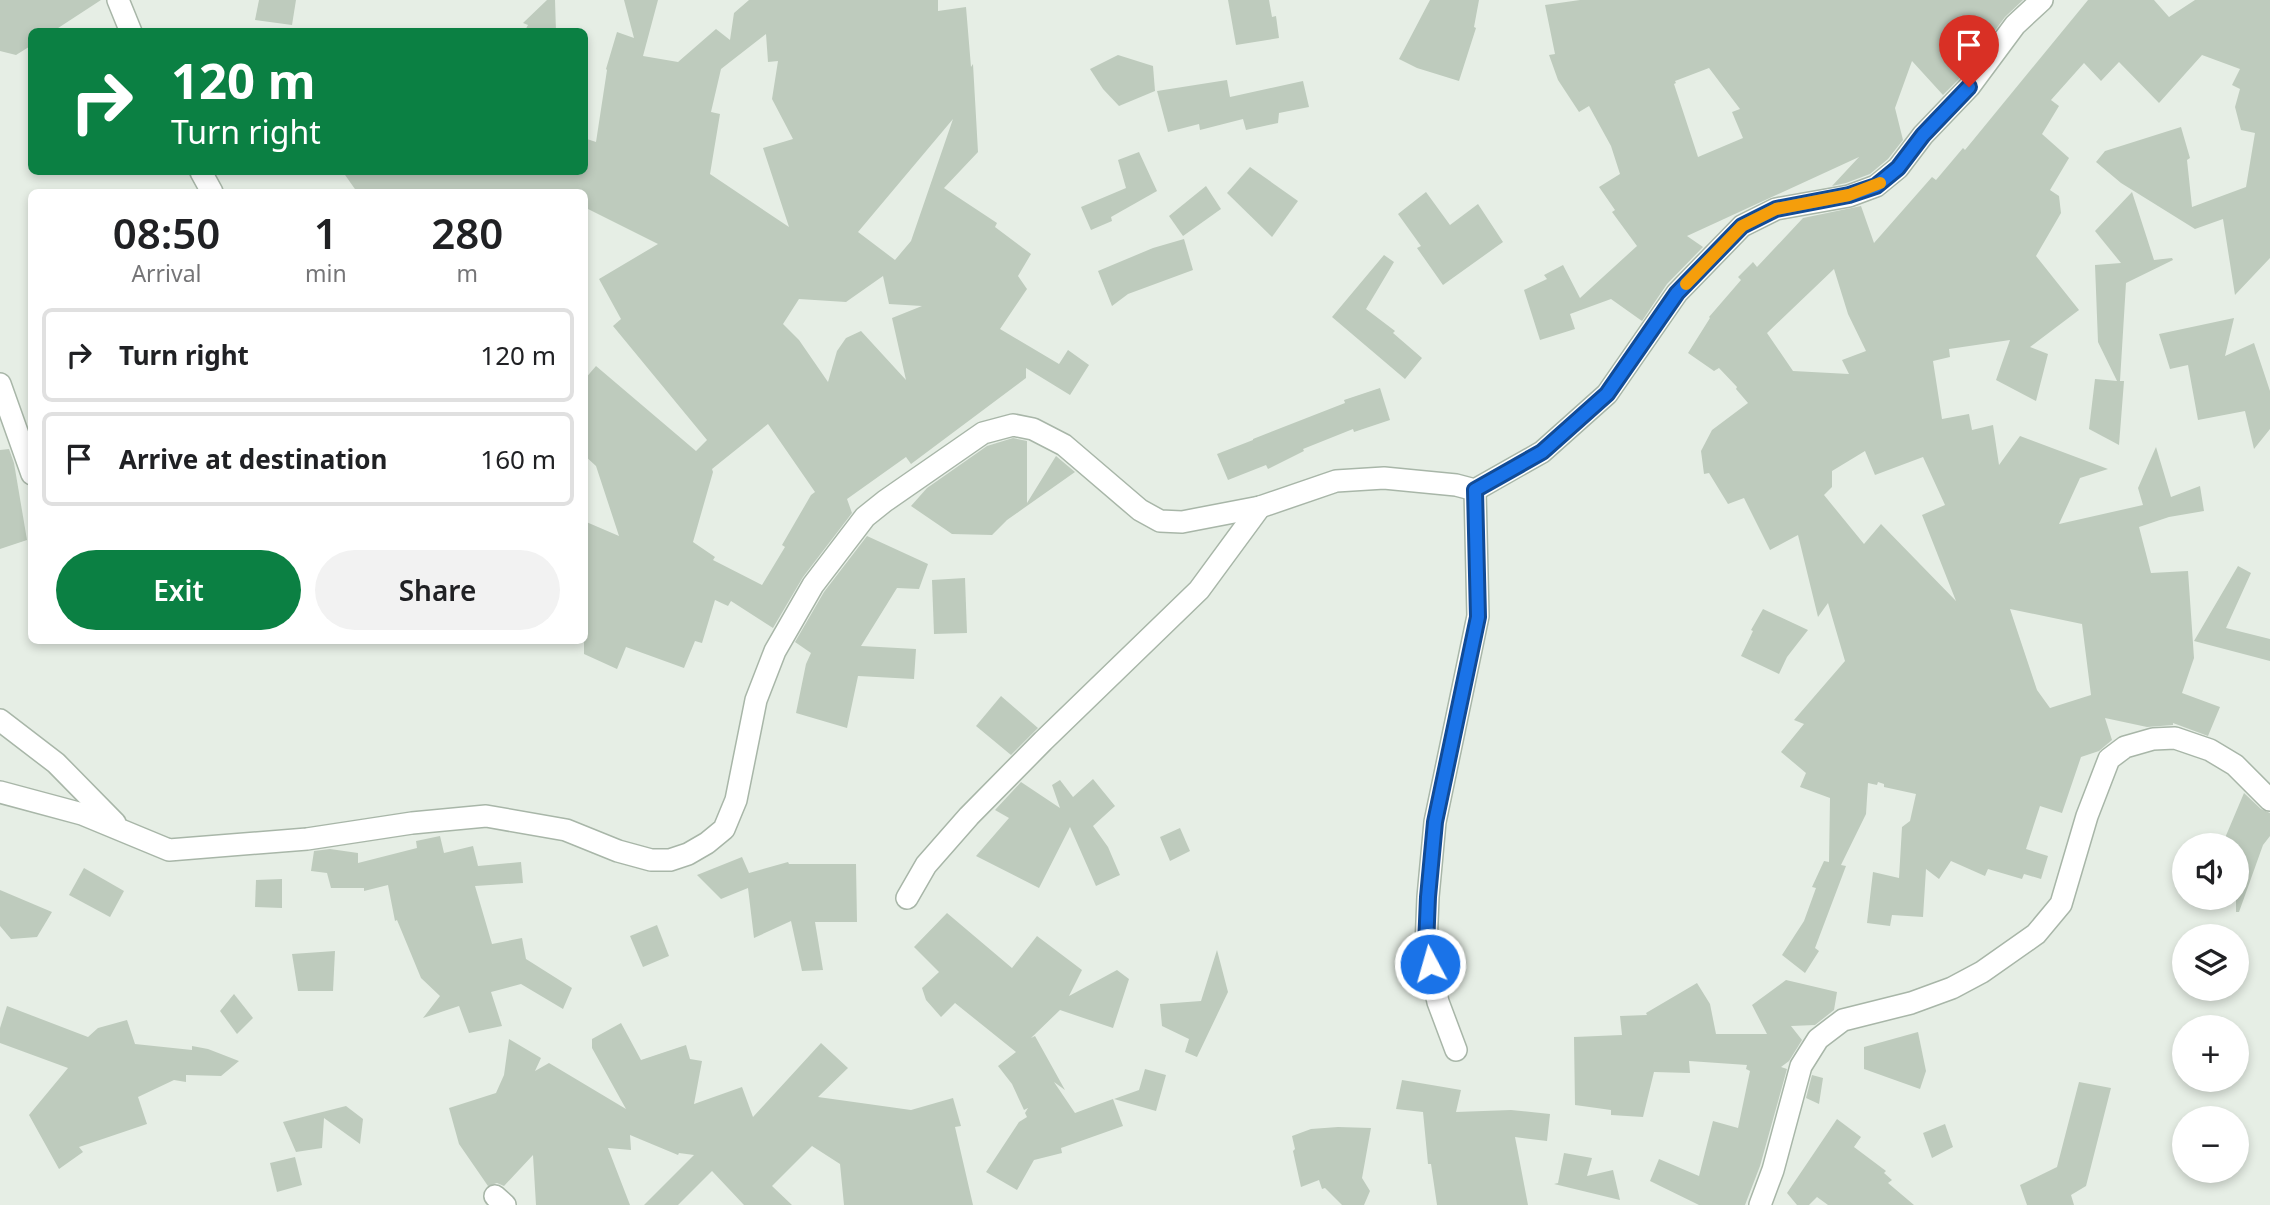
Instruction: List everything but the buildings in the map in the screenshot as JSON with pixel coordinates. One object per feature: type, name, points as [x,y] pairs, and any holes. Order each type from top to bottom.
[{"type":"street","points":[[118,0],[129,28]]},
{"type":"street","points":[[0,792],[82,814],[169,850],[307,839],[412,823],[486,816],[566,830],[618,851],[651,860],[670,860],[688,854],[724,829],[736,800],[756,700],[775,651],[813,585],[865,517],[984,433],[1013,425],[1033,429],[1064,445],[1140,510],[1160,521],[1182,522],[1260,507],[1336,481],[1384,478],[1456,485],[1475,490],[1542,452],[1607,394],[1677,293],[1742,226],[1776,209],[1849,195],[1876,186],[1898,168],[1923,135],[1969,87],[2015,25],[2042,0]]},
{"type":"street","points":[[0,384],[28,463]]},
{"type":"street","points":[[1456,1050],[1438,1002],[1426,946],[1435,822],[1478,617],[1475,490]]},
{"type":"street","points":[[907,898],[926,864],[969,816],[1199,590],[1260,507]]},
{"type":"street","points":[[0,720],[56,763],[121,829]]},
{"type":"street","points":[[1760,1205],[1773,1170],[1801,1066],[1818,1039],[1843,1020],[1911,1003],[1952,988],[1982,972],[2036,934],[2062,904],[2087,816],[2109,759],[2125,747],[2152,739],[2175,738],[2210,750],[2235,765],[2270,800]]},
{"type":"slow traffic","points":[[1686,284],[1742,226],[1776,209],[1849,195],[1880,183]]},
{"type":"route","points":[[1430,964],[1426,946],[1435,822],[1478,617],[1475,490],[1542,452],[1607,394],[1677,293],[1742,226],[1776,209],[1849,195],[1876,186],[1898,168],[1923,135],[1969,87]]}]
